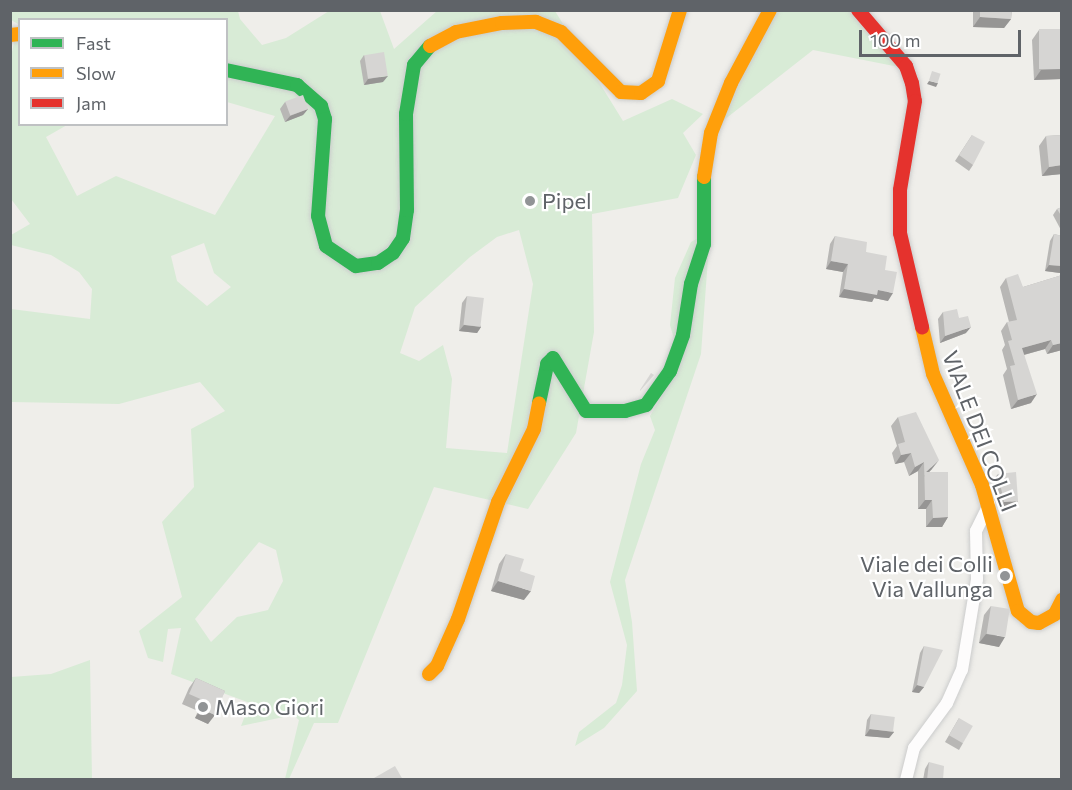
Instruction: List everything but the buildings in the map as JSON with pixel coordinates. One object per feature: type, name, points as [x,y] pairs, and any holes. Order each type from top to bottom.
[{"type":"main road","points":[[228,70],[297,85],[321,106],[324,119],[318,216],[326,246],[356,266],[378,262],[393,254],[403,238],[407,210],[406,114],[414,65],[424,49],[456,32],[502,23],[536,22],[561,32],[621,92],[641,93],[658,81],[680,10]]},
{"type":"main road","points":[[429,674],[437,666],[458,619],[498,502],[534,429],[547,364],[553,358],[563,369],[586,411],[605,412],[646,405],[669,371],[683,335],[691,284],[704,244],[704,174],[711,133],[731,83],[770,10]]},
{"type":"main road","name":"VIALE DEI COLLI","points":[[858,10],[899,57],[912,83],[915,101],[900,190],[903,252],[933,374],[989,504],[1018,611],[1031,622],[1039,623],[1055,614],[1062,600]]},
{"type":"street","points":[[906,780],[914,748],[947,703],[962,670],[977,579],[976,531],[989,504]]},
{"type":"green space","points":[[11,11],[238,11],[240,19],[262,45],[286,38],[329,11],[380,11],[394,49],[437,11],[555,11],[623,121],[672,99],[703,114],[683,133],[696,155],[678,198],[592,214],[594,332],[576,433],[528,509],[434,487],[338,723],[314,723],[289,779],[285,779],[299,720],[293,715],[241,726],[250,703],[171,674],[181,628],[168,629],[163,662],[148,658],[139,631],[182,597],[162,522],[194,487],[191,429],[225,411],[200,382],[119,404],[11,402],[11,309],[90,319],[92,289],[79,272],[51,255],[11,245],[11,235],[30,224],[11,199],[10,61],[18,24],[11,20]],"holes":[[[519,230],[533,284],[507,453],[446,448],[452,379],[443,345],[419,361],[400,353],[415,307],[470,257],[497,237]],[[204,243],[214,273],[231,287],[207,306],[177,281],[171,256]],[[259,542],[276,550],[283,581],[268,610],[237,617],[211,642],[195,619]]]},
{"type":"green space","points":[[772,11],[850,11],[899,67],[813,50],[724,120],[730,91]]},
{"type":"green space","points":[[710,231],[701,354],[625,580],[632,622],[637,691],[604,728],[575,746],[579,732],[616,703],[622,685],[627,645],[610,582],[641,464],[655,430],[650,416],[681,363],[670,325],[675,278],[691,242]]},
{"type":"green space","points":[[90,660],[92,779],[11,779],[11,677],[51,674]]},
{"type":"traffic: fast","points":[[228,70],[297,85],[321,106],[325,119],[318,216],[326,246],[356,266],[378,263],[393,253],[403,238],[407,210],[406,114],[414,65],[430,46]]},
{"type":"traffic: fast","points":[[539,403],[547,364],[553,358],[586,411],[625,411],[646,405],[670,371],[683,335],[691,284],[704,244],[704,177]]},
{"type":"traffic: slow","points":[[430,46],[456,32],[502,23],[536,22],[561,32],[621,92],[641,93],[658,81],[680,10]]},
{"type":"traffic: slow","points":[[704,177],[711,133],[731,83],[770,10]]},
{"type":"traffic: slow","points":[[10,35],[18,34]]},
{"type":"traffic: slow","points":[[922,327],[933,374],[982,485],[1018,611],[1031,622],[1039,623],[1055,614],[1062,600]]},
{"type":"traffic: slow","points":[[429,674],[437,666],[458,619],[498,502],[534,429],[539,403]]},
{"type":"traffic: jam","points":[[858,10],[906,66],[912,83],[915,101],[900,190],[900,233],[922,327]]},
{"type":"place","name":"Pipel","points":[[530,201]]},
{"type":"place","name":"Viale dei Colli Via Vallunga","points":[[1005,576]]},
{"type":"place","name":"Maso Giori","points":[[203,707]]}]
